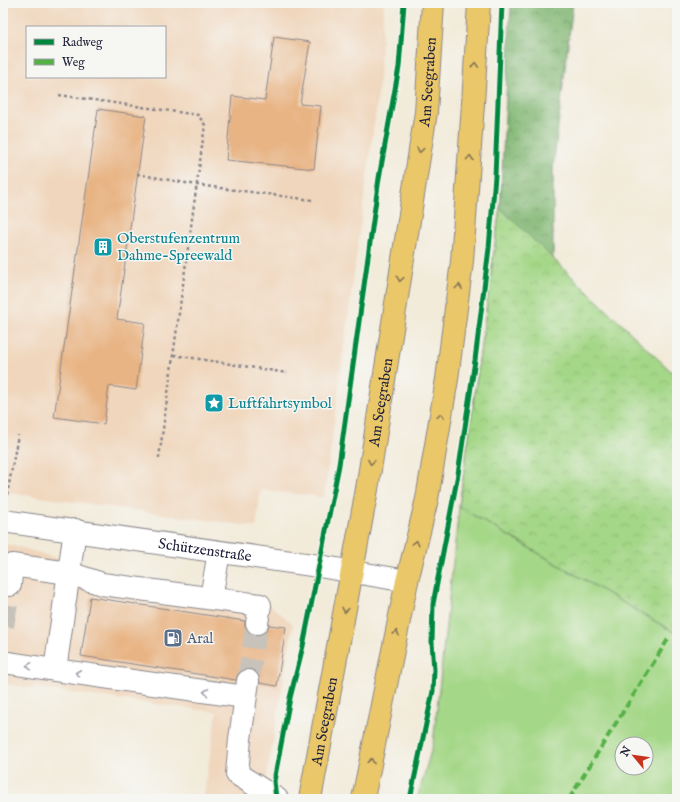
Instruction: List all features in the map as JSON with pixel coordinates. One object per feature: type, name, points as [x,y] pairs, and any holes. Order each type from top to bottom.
[{"type":"main road","name":"Am Seegraben","points":[[310,799],[367,489],[426,112],[433,3]]},
{"type":"main road","points":[[363,799],[407,581],[427,499],[447,379],[462,261],[479,3]]},
{"type":"street","name":"Schützenstraße","points":[[3,521],[75,530],[352,571],[407,581]]},
{"type":"street","points":[[56,670],[75,530]]},
{"type":"street","points":[[210,598],[219,552]]},
{"type":"street","points":[[10,585],[12,565],[69,572],[102,584],[260,605],[257,623]]},
{"type":"street","points":[[3,662],[56,670],[246,689],[237,774],[277,799]]},
{"type":"path","points":[[59,95],[198,115],[205,125],[160,458]]},
{"type":"path","points":[[138,174],[197,185],[312,200]]},
{"type":"path","points":[[174,355],[287,373]]},
{"type":"path","points":[[3,521],[18,435]]},
{"type":"shaded area","points":[[3,3],[384,3],[378,95],[324,497],[261,490],[256,527],[3,492]]},
{"type":"shaded area","points":[[3,544],[20,547],[116,577],[259,596],[293,624],[263,799],[203,799],[217,712],[3,684]]},
{"type":"green space","points":[[511,3],[573,3],[553,167],[553,258],[597,353],[677,634],[459,507],[500,208]]},
{"type":"green space","points":[[500,208],[677,377],[677,634],[459,507]]},
{"type":"green space","points":[[459,507],[677,634],[677,799],[417,799],[433,744]]},
{"type":"building","points":[[274,37],[310,42],[300,104],[321,106],[314,169],[226,160],[232,96],[265,100]]},
{"type":"building","name":"Oberstufenzentrum Dahme-Spreewald","points":[[98,109],[146,116],[117,319],[145,323],[136,390],[109,386],[104,424],[54,417]]},
{"type":"building","points":[[90,597],[245,621],[245,627],[249,632],[255,635],[262,635],[269,625],[286,627],[277,686],[260,683],[259,676],[256,671],[250,669],[243,670],[238,674],[236,680],[81,656]]},
{"type":"tunnel","points":[[3,626],[10,585]]},
{"type":"tunnel","points":[[248,681],[257,623]]},
{"type":"marked path","points":[[569,799],[670,636]]},
{"type":"cycle path","points":[[276,799],[274,781],[290,698],[303,646],[339,465],[379,178],[399,67],[404,3]]},
{"type":"cycle path","points":[[410,799],[433,691],[433,604],[458,474],[475,360],[489,248],[495,176],[502,3]]},
{"type":"place","name":"Oberstufenzentrum Dahme-Spreewald","points":[[103,247]]},
{"type":"place","name":"Luftfahrtsymbol","points":[[214,403]]},
{"type":"place","name":"Aral","points":[[173,638]]}]
